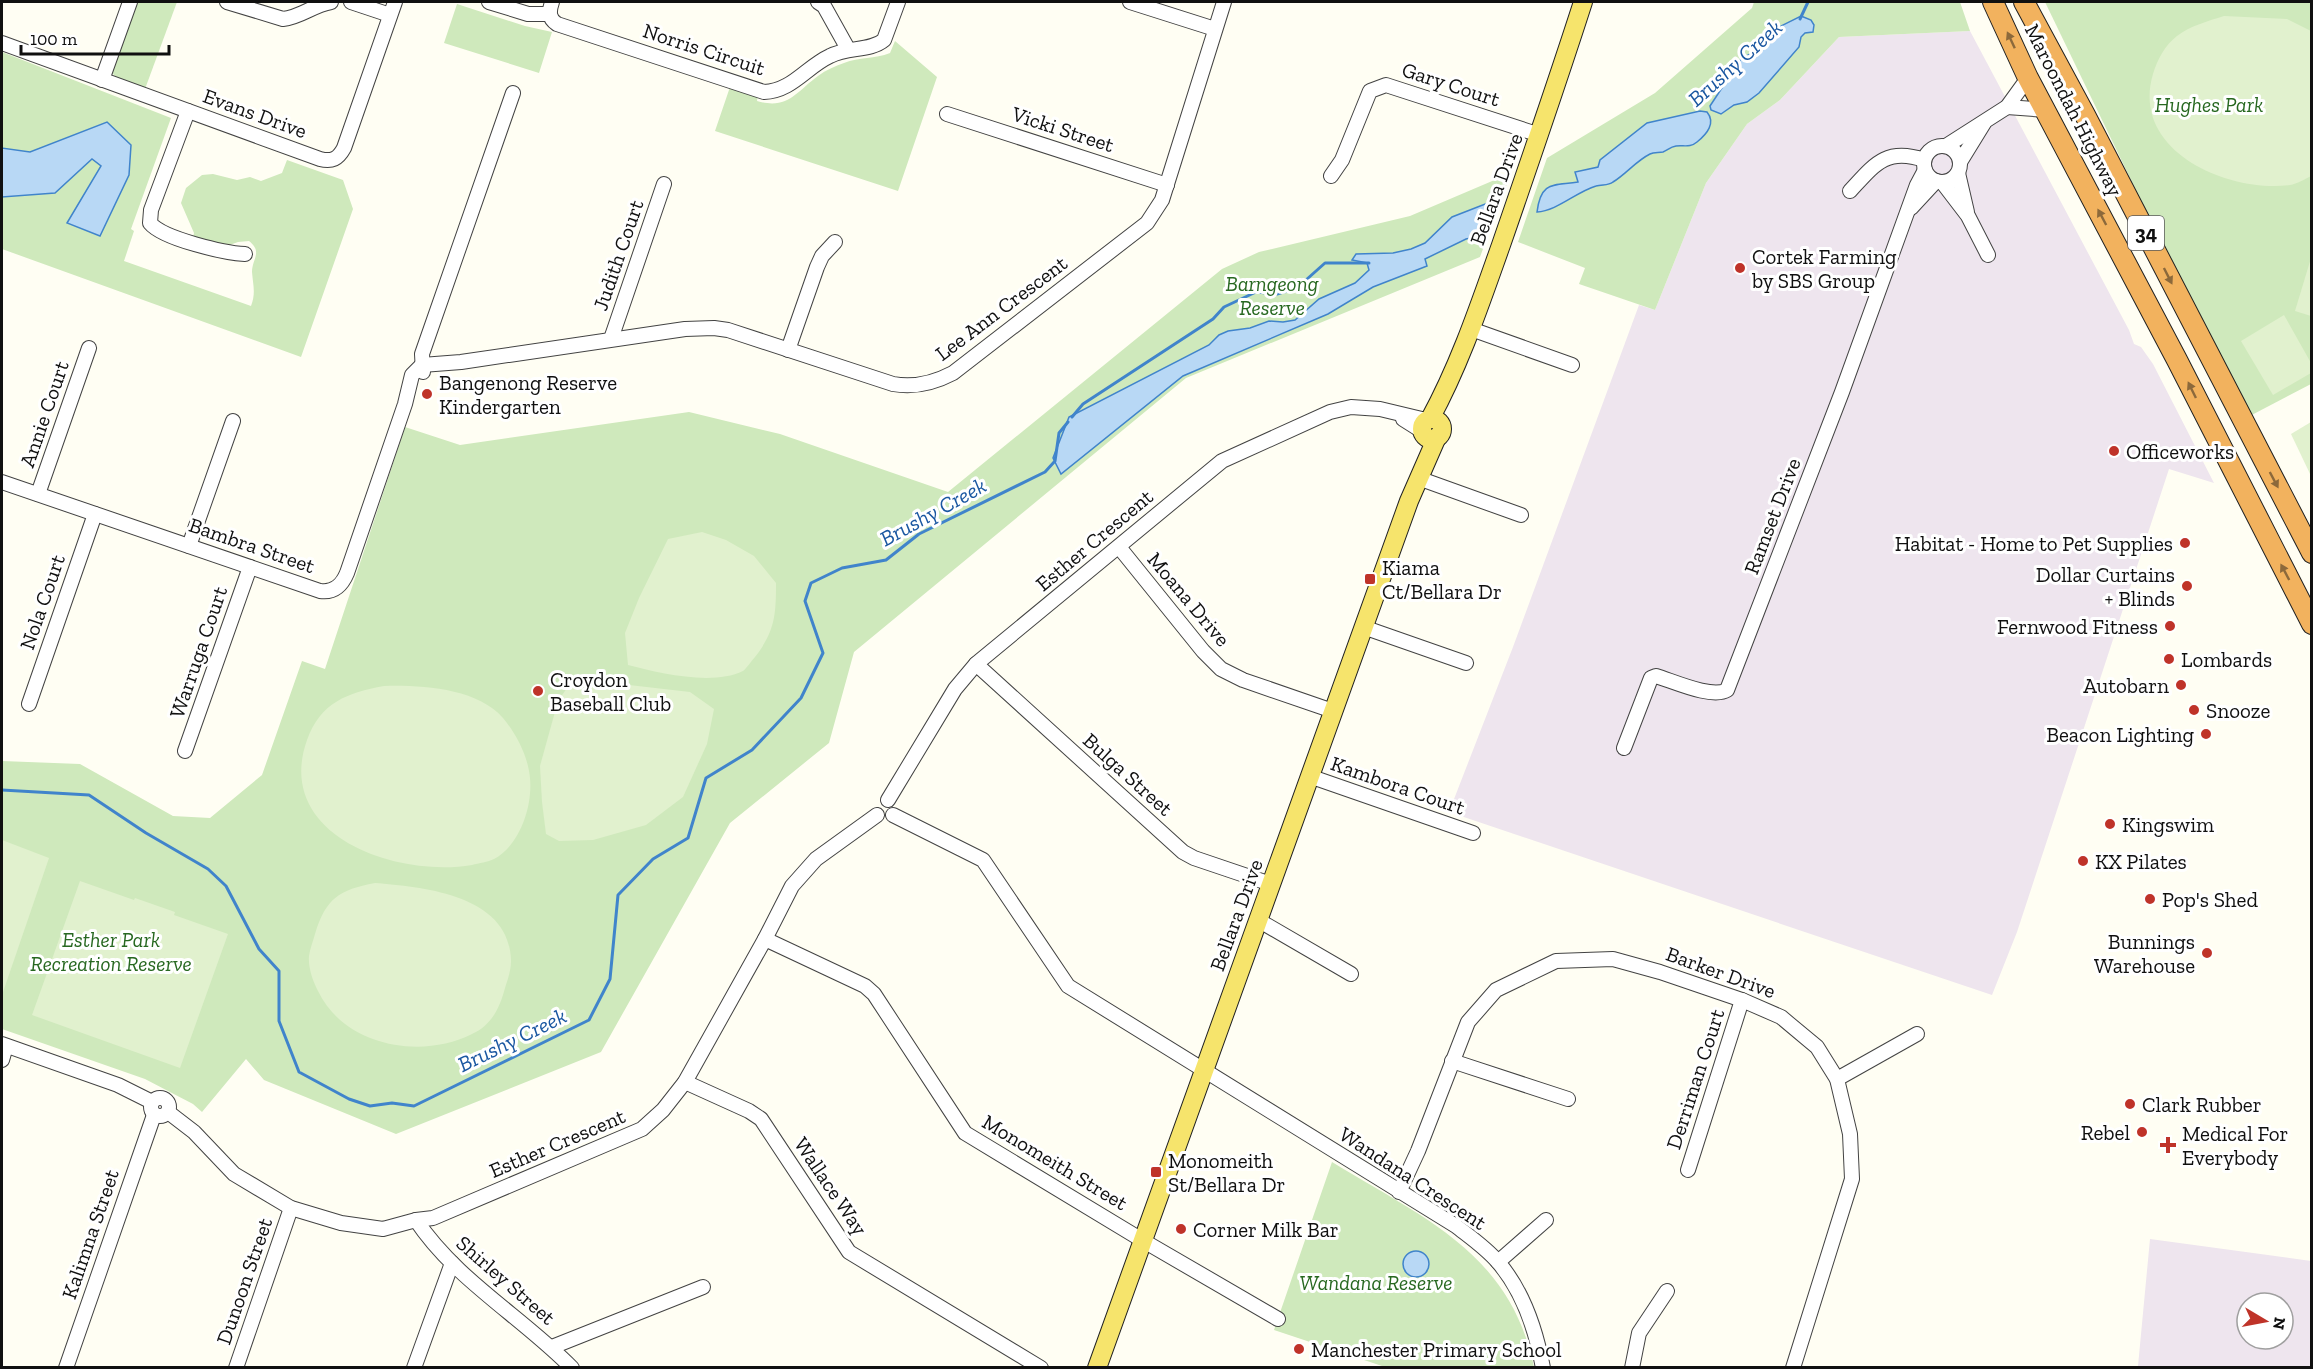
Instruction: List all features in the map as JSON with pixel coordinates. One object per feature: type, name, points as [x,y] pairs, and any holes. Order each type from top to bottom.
[{"type":"highway","name":"Maroondah Highway","points":[[1993,2],[2028,78],[2177,360],[2312,624]]},
{"type":"highway","name":"Maroondah Highway","points":[[2024,2],[2312,553]]},
{"type":"main road","name":"Bellara Drive","points":[[1097,1368],[1332,711],[1418,478],[1430,428],[1471,329],[1522,187],[1583,2]]},
{"type":"street","points":[[102,80],[130,2]]},
{"type":"street","points":[[227,2],[283,19],[292,18],[322,3],[331,2]]},
{"type":"street","points":[[351,2],[392,8]]},
{"type":"street","points":[[489,2],[528,14],[551,8]]},
{"type":"street","points":[[818,2],[834,23],[845,50]]},
{"type":"street","name":"Norris Circuit","points":[[551,8],[552,21],[557,24],[764,92],[781,89],[820,61],[845,50],[873,46],[884,40],[898,2]]},
{"type":"street","points":[[1130,2],[1215,29]]},
{"type":"street","name":"Lee Ann Crescent","points":[[422,369],[443,362],[461,362],[685,329],[714,328],[734,332],[893,384],[916,386],[943,378],[953,373],[1147,223],[1158,209],[1224,2]]},
{"type":"street","name":"Evans Drive","points":[[2,43],[326,160],[336,159],[344,148],[392,8]]},
{"type":"street","points":[[1947,146],[2007,107],[2028,78]]},
{"type":"street","name":"Gary Court","points":[[1331,176],[1342,160],[1370,91],[1386,85],[1540,135]]},
{"type":"street","name":"Bambra Street","points":[[2,482],[326,592],[340,585],[347,573],[405,404],[412,375],[422,369],[422,354],[513,93]]},
{"type":"street","points":[[2007,107],[2046,110]]},
{"type":"street","points":[[188,111],[151,210],[150,223],[161,231],[218,251],[246,254]]},
{"type":"street","name":"Vicki Street","points":[[947,114],[1167,184]]},
{"type":"street","points":[[1939,181],[1951,180],[1987,119]]},
{"type":"street","points":[[1925,165],[1930,150],[1947,146],[1956,152],[1968,216]]},
{"type":"street","points":[[1850,191],[1876,163],[1894,155],[1908,154],[1925,165],[1968,216],[1988,255]]},
{"type":"street","name":"Ramset Drive","points":[[1624,748],[1651,678],[1656,676],[1708,692],[1722,693],[1727,690],[1842,392],[1925,165]]},
{"type":"street","name":"Ramset Drive","points":[[1907,212],[1939,181]]},
{"type":"street","name":"Judith Court","points":[[611,339],[664,184]]},
{"type":"street","points":[[788,350],[822,256],[835,242]]},
{"type":"street","points":[[1471,329],[1572,365]]},
{"type":"street","name":"Annie Court","points":[[38,494],[89,348]]},
{"type":"street","name":"Esther Crescent","points":[[888,800],[955,689],[976,664],[1222,461],[1340,409],[1363,406],[1394,413],[1430,428]]},
{"type":"street","points":[[189,546],[233,422]]},
{"type":"street","points":[[1418,478],[1521,515]]},
{"type":"street","name":"Nola Court","points":[[29,704],[95,514]]},
{"type":"street","name":"Moana Drive","points":[[1119,547],[1203,651],[1221,669],[1243,680],[1332,711]]},
{"type":"street","name":"Warruga Court","points":[[185,751],[250,567]]},
{"type":"street","points":[[1364,627],[1466,663]]},
{"type":"street","name":"Bulga Street","points":[[976,664],[1183,852],[1194,858],[1271,884]]},
{"type":"street","name":"Kambora Court","points":[[1309,776],[1473,833]]},
{"type":"street","points":[[882,800],[888,800],[894,806],[893,815],[885,819],[877,815],[875,810],[877,804],[882,800]]},
{"type":"street","name":"Esther Crescent","points":[[4,1045],[118,1085],[194,1132],[234,1174],[291,1208],[341,1223],[383,1229],[433,1218],[642,1129],[663,1110],[685,1082],[792,886],[816,859],[877,815]]},
{"type":"street","name":"Wandana Crescent","points":[[893,815],[983,860],[1068,986],[1456,1226],[1498,1262],[1513,1285],[1533,1326],[1543,1368]]},
{"type":"street","points":[[1258,920],[1351,974]]},
{"type":"street","name":"Monomeith Street","points":[[765,939],[865,986],[874,994],[965,1132],[1142,1240],[1278,1319]]},
{"type":"street","name":"Barker Drive","points":[[1399,1191],[1418,1151],[1468,1022],[1496,990],[1556,961],[1613,959],[1660,972],[1742,1000],[1781,1017],[1816,1047],[1837,1079],[1850,1134],[1852,1179],[1793,1368]]},
{"type":"street","name":"Derriman Court","points":[[1688,1170],[1742,1000]]},
{"type":"street","points":[[1837,1079],[1917,1034]]},
{"type":"street","points":[[2,1060],[4,1045]]},
{"type":"street","points":[[1452,1062],[1568,1099]]},
{"type":"street","name":"Wallace Way","points":[[685,1082],[761,1119],[849,1252],[1041,1368]]},
{"type":"street","name":"Kalimna Street","points":[[66,1368],[158,1110]]},
{"type":"street","name":"Dunoon Street","points":[[236,1368],[291,1208]]},
{"type":"street","name":"Shirley Street","points":[[416,1220],[430,1241],[452,1263],[552,1347],[572,1368]]},
{"type":"street","points":[[1498,1262],[1546,1220]]},
{"type":"street","points":[[414,1368],[452,1263]]},
{"type":"street","points":[[552,1347],[703,1287]]},
{"type":"street","points":[[1632,1368],[1639,1333],[1667,1291]]},
{"type":"shaded area","points":[[1970,31],[2129,330],[2134,344],[2141,347],[2153,364],[2214,483],[2169,469],[2017,932],[1992,995],[1449,812],[1513,647],[1639,305],[1655,310],[1706,183],[1747,124],[1780,100],[1839,37]]},
{"type":"shaded area","points":[[2150,1239],[2311,1261],[2311,1367],[2149,1368],[2138,1366]]},
{"type":"green space","points":[[134,2],[177,2],[145,89],[117,79],[111,71]]},
{"type":"green space","points":[[1754,2],[1960,2],[1970,31],[1839,37],[1780,100],[1747,124],[1706,183],[1655,310],[1579,284],[1585,268],[1518,242],[1547,158],[1655,93],[1752,8]]},
{"type":"green space","name":"Hughes Park","points":[[2045,2],[2311,2],[2311,384],[2246,418]]},
{"type":"green space","points":[[457,4],[525,26],[552,32],[539,73],[444,43]]},
{"type":"green space","points":[[2224,16],[2287,19],[2311,31],[2311,176],[2298,183],[2265,186],[2239,182],[2213,174],[2190,161],[2170,145],[2156,125],[2150,101],[2153,74],[2162,53],[2182,32]]},
{"type":"green space","points":[[895,41],[937,77],[898,191],[715,131],[730,87],[758,95],[757,101],[777,103],[791,98],[821,74],[834,67],[850,61],[890,53]]},
{"type":"green space","points":[[2,52],[171,118],[131,229],[134,231],[124,261],[251,306],[254,293],[252,267],[256,256],[253,245],[249,241],[224,247],[193,238],[194,233],[181,203],[186,188],[202,175],[213,174],[237,180],[250,177],[261,181],[282,173],[287,160],[343,180],[353,209],[301,357],[2,249]]},
{"type":"green space","points":[[1511,173],[1480,257],[1186,378],[854,652],[829,743],[730,823],[601,1052],[396,1134],[264,1080],[246,1059],[202,1112],[193,1104],[145,1079],[2,1029],[2,761],[80,764],[173,816],[210,818],[262,775],[302,661],[325,669],[405,427],[460,445],[689,412],[780,434],[948,492],[1222,269],[1259,252],[1410,216]]},
{"type":"green space","points":[[2311,258],[2312,316],[2295,311]]},
{"type":"green space","points":[[2284,315],[2311,363],[2311,373],[2273,395],[2241,341]]},
{"type":"green space","points":[[2311,422],[2311,476],[2291,434]]},
{"type":"green space","points":[[702,532],[726,540],[754,556],[776,583],[775,614],[762,648],[743,671],[716,678],[685,677],[628,665],[625,633],[639,598],[668,539]]},
{"type":"green space","points":[[576,682],[603,682],[690,692],[714,709],[707,744],[683,797],[646,825],[593,840],[559,841],[546,834],[540,766],[558,701],[567,688]]},
{"type":"green space","points":[[384,686],[415,686],[464,694],[492,708],[512,730],[528,764],[530,795],[519,833],[512,844],[494,859],[472,865],[442,867],[410,864],[378,856],[349,843],[324,825],[308,802],[301,773],[307,740],[313,727],[328,708],[337,701],[358,692]]},
{"type":"green space","points":[[2,840],[49,858],[2,995]]},
{"type":"green space","name":"Esther Park Recreation Reserve","points":[[80,881],[175,912],[174,915],[228,934],[180,1068],[32,1015]]},
{"type":"green space","points":[[375,883],[439,892],[461,899],[480,908],[496,922],[507,939],[511,961],[498,1009],[485,1026],[452,1042],[430,1046],[408,1046],[386,1043],[365,1036],[346,1025],[330,1010],[316,987],[309,965],[310,951],[319,922],[329,904],[343,893]]},
{"type":"green space","name":"Wandana Reserve","points":[[1332,1162],[1430,1221],[1484,1266],[1505,1294],[1522,1327],[1534,1367],[1385,1367],[1274,1330]]},
{"type":"water","points":[[1801,16],[1811,20],[1814,25],[1813,32],[1805,33],[1801,37],[1799,47],[1759,93],[1747,102],[1734,105],[1721,114],[1711,110],[1710,106],[1741,59],[1752,53],[1773,30]]},
{"type":"water","points":[[1700,111],[1707,112],[1711,120],[1709,128],[1694,144],[1674,146],[1663,152],[1650,154],[1611,183],[1598,185],[1552,208],[1537,212],[1545,190],[1550,186],[1578,182],[1575,172],[1598,167],[1600,160],[1647,123]]},
{"type":"water","points":[[107,122],[131,145],[129,175],[100,236],[67,223],[101,166],[92,159],[55,193],[2,197],[2,148],[30,152]]},
{"type":"water","points":[[1498,199],[1485,235],[1466,239],[1425,259],[1427,266],[1373,287],[1328,314],[1183,376],[1061,474],[1053,458],[1069,417],[1209,345],[1219,335],[1228,331],[1250,328],[1269,321],[1295,320],[1319,299],[1355,283],[1369,270],[1367,263],[1352,260],[1356,254],[1393,253],[1411,249],[1425,243],[1452,217]]},
{"type":"water","points":[[1416,1251],[1425,1255],[1429,1264],[1425,1273],[1416,1277],[1407,1273],[1403,1264],[1407,1255]]},
{"type":"waterway","name":"Brushy Creek","points":[[1800,19],[1808,2]]},
{"type":"waterway","name":"Brushy Creek","points":[[1072,417],[1083,404],[1213,319],[1224,307],[1256,292],[1277,294],[1297,288],[1325,263],[1369,263]]},
{"type":"waterway","name":"Brushy Creek","points":[[2,790],[89,795],[146,833],[208,869],[226,886],[259,949],[279,971],[279,1021],[299,1072],[349,1099],[370,1106],[392,1103],[414,1106],[589,1020],[610,979],[618,895],[653,859],[688,838],[706,778],[752,750],[801,698],[823,653],[805,601],[811,583],[842,568],[886,560],[919,534],[1045,472],[1055,461],[1059,433],[1068,422]]},
{"type":"place","name":"Cortek Farming by SBS Group","points":[[1740,268]]},
{"type":"place","name":"Bangenong Reserve Kindergarten","points":[[427,394]]},
{"type":"place","name":"Officeworks","points":[[2114,451]]},
{"type":"place","name":"Habitat - Home to Pet Supplies","points":[[2185,543]]},
{"type":"place","name":"Kiama Ct/Bellara Dr","points":[[1370,579]]},
{"type":"place","name":"Dollar Curtains + Blinds","points":[[2187,586]]},
{"type":"place","name":"Fernwood Fitness","points":[[2170,626]]},
{"type":"place","name":"Lombards","points":[[2169,659]]},
{"type":"place","name":"Autobarn","points":[[2181,685]]},
{"type":"place","name":"Croydon Baseball Club","points":[[538,691]]},
{"type":"place","name":"Snooze","points":[[2194,710]]},
{"type":"place","name":"Beacon Lighting","points":[[2206,734]]},
{"type":"place","name":"Kingswim","points":[[2110,824]]},
{"type":"place","name":"KX Pilates","points":[[2083,861]]},
{"type":"place","name":"Pop's Shed","points":[[2150,899]]},
{"type":"place","name":"Bunnings Warehouse","points":[[2207,953]]},
{"type":"place","name":"Clark Rubber","points":[[2130,1104]]},
{"type":"place","name":"Rebel","points":[[2142,1132]]},
{"type":"place","name":"Medical For Everybody","points":[[2168,1145]]},
{"type":"place","name":"Monomeith St/Bellara Dr","points":[[1156,1172]]},
{"type":"place","name":"Corner Milk Bar","points":[[1181,1229]]},
{"type":"place","name":"Manchester Primary School","points":[[1299,1349]]},
{"type":"park label","name":"Barngeong Reserve","points":[[1272,295]]}]
